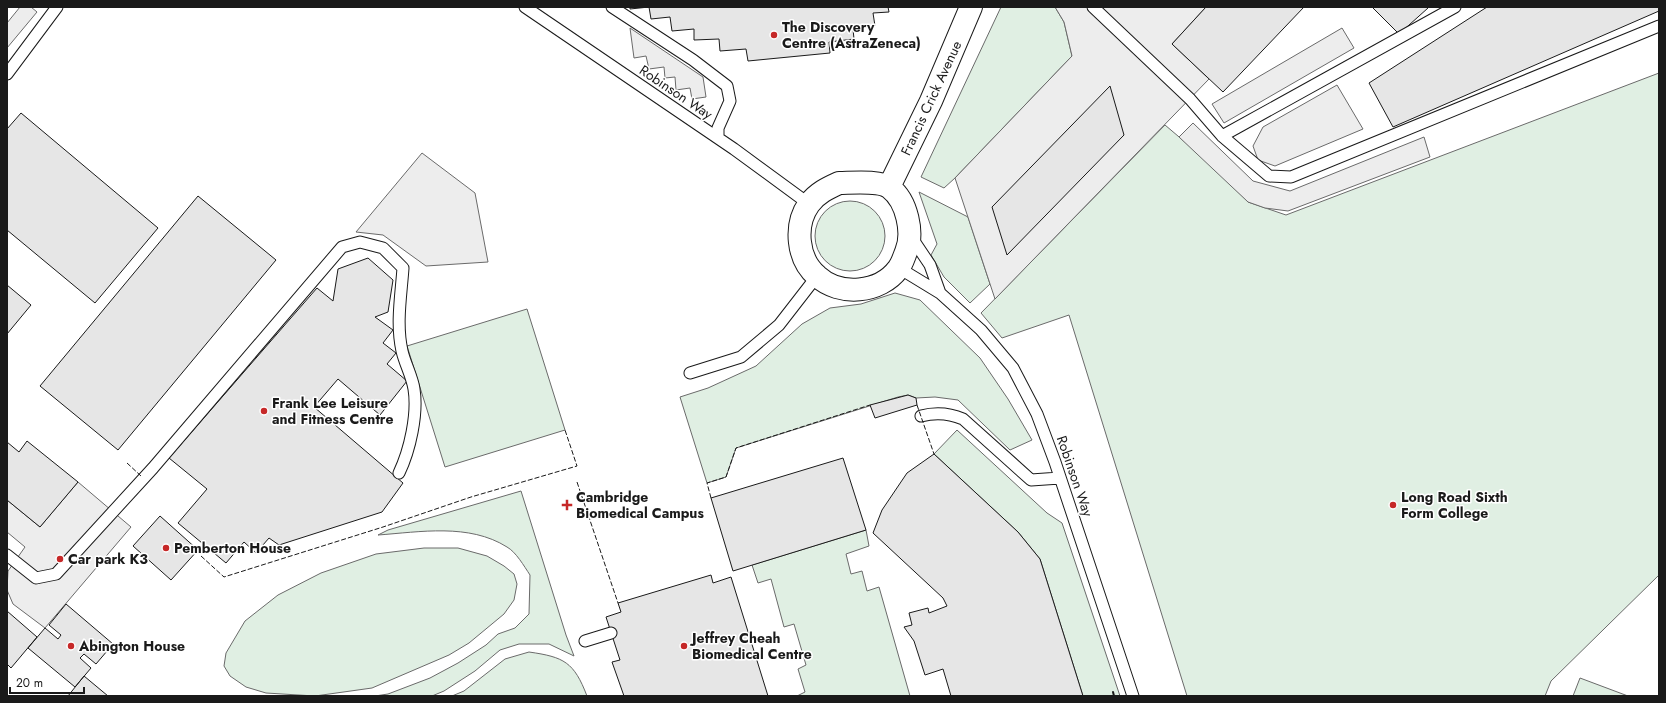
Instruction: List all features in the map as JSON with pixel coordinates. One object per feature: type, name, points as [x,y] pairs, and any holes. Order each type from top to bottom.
[{"type":"street","name":"Francis Crick Avenue","points":[[889,187],[931,101],[971,7]]},
{"type":"street","points":[[839,183],[872,183],[889,187],[902,204],[908,222],[910,242],[899,268],[886,281],[864,290],[840,289],[817,276],[805,259],[800,241],[801,222],[809,204],[821,192],[839,183]]},
{"type":"lane","points":[[7,74],[57,7]]},
{"type":"lane","name":"Robinson Way","points":[[525,7],[718,138],[809,204]]},
{"type":"lane","points":[[612,7],[693,60],[727,86],[730,101],[718,128],[718,138]]},
{"type":"lane","points":[[1093,7],[1190,99],[1222,136],[1268,176],[1291,177],[1659,26]]},
{"type":"lane","points":[[1222,136],[1455,7]]},
{"type":"lane","points":[[360,242],[368,233]]},
{"type":"lane","name":"Robinson Way","points":[[909,234],[930,265],[940,293]]},
{"type":"lane","points":[[7,555],[36,578],[56,574],[153,468],[342,247],[360,242],[383,248],[403,268],[399,317],[402,351],[414,389],[413,427],[408,455],[400,473]]},
{"type":"lane","name":"Robinson Way","points":[[899,268],[940,293],[981,330],[1013,368],[1037,414],[1133,696]]},
{"type":"lane","points":[[690,373],[741,357],[779,325],[817,276]]},
{"type":"lane","points":[[921,416],[931,413],[950,414],[963,418],[1031,480],[1060,478]]},
{"type":"lane","points":[[585,641],[611,633]]},
{"type":"green space","points":[[1001,7],[1055,7],[1064,22],[1072,56],[944,188],[921,177]]},
{"type":"green space","name":"Long Road Sixth Form College","points":[[1659,73],[1659,575],[1551,681],[1545,696],[1187,696],[1069,315],[1002,338],[981,313],[1165,125],[1205,159],[1248,202],[1286,215]]},
{"type":"green space","points":[[919,192],[968,217],[990,284],[970,303],[944,277],[931,255],[937,244]]},
{"type":"green space","points":[[850,201],[863,204],[875,211],[882,223],[885,236],[882,249],[875,261],[863,268],[850,271],[837,268],[825,261],[818,249],[815,236],[818,223],[825,211],[837,204]]},
{"type":"green space","points":[[895,293],[920,300],[980,358],[1008,399],[1032,440],[1010,450],[958,400],[935,397],[916,398],[908,395],[736,448],[726,477],[707,483],[680,397],[708,388],[756,366],[802,324],[830,308],[861,304]]},
{"type":"green space","points":[[527,309],[565,430],[445,467],[407,346]]},
{"type":"green space","points":[[957,430],[1047,513],[1062,523],[1120,696],[1083,696],[1040,559],[1018,532],[934,454]]},
{"type":"green space","points":[[521,491],[574,656],[549,644],[519,644],[500,650],[475,671],[444,691],[432,696],[375,696],[388,694],[430,678],[458,663],[486,645],[498,634],[515,628],[529,614],[530,575],[514,552],[492,539],[477,535],[461,532],[427,531],[378,535],[388,530]]},
{"type":"green space","points":[[866,530],[869,546],[846,554],[851,574],[862,571],[867,591],[879,587],[910,696],[797,696],[805,692],[798,669],[806,665],[794,624],[784,627],[771,579],[758,583],[752,565]]},
{"type":"green space","points":[[424,548],[458,548],[487,556],[514,574],[517,584],[514,600],[504,614],[469,643],[449,655],[372,688],[315,696],[266,693],[246,687],[230,676],[224,666],[226,653],[245,621],[278,595],[321,573],[376,554]]},
{"type":"green space","points":[[529,652],[551,656],[566,663],[577,675],[587,696],[452,696],[464,691],[505,659]]},
{"type":"green space","points":[[1580,678],[1628,696],[1573,696]]},
{"type":"shaded area","points":[[20,7],[31,7],[37,12],[7,48],[7,23]]},
{"type":"shaded area","points":[[1055,7],[1206,7],[1172,44],[1209,79],[995,299],[955,178],[1072,56],[1064,22]]},
{"type":"shaded area","points":[[630,28],[703,77],[706,97],[692,99],[690,88],[676,90],[675,77],[665,78],[664,67],[649,69],[646,56],[634,58]]},
{"type":"shaded area","points":[[1342,28],[1354,48],[1224,123],[1212,104]]},
{"type":"shaded area","points":[[1337,85],[1363,129],[1275,166],[1258,160],[1253,146],[1263,127]]},
{"type":"shaded area","points":[[1193,123],[1253,181],[1290,191],[1424,137],[1430,157],[1288,211],[1265,208],[1248,202],[1179,137]]},
{"type":"shaded area","points":[[422,153],[475,193],[488,262],[426,266],[383,235],[356,232]]},
{"type":"shaded area","name":"Car park K3","points":[[78,482],[131,527],[45,628],[13,604],[7,590],[8,571],[25,547],[7,532],[7,500],[40,527]]},
{"type":"building","points":[[630,7],[649,7],[630,9]]},
{"type":"building","name":"The Discovery Centre (AstraZeneca)","points":[[649,7],[888,7],[889,12],[873,13],[875,26],[853,29],[854,39],[829,42],[830,53],[748,61],[746,49],[720,51],[719,39],[694,40],[694,29],[672,31],[670,17],[651,19]]},
{"type":"building","points":[[1206,7],[1304,7],[1223,92],[1172,44]]},
{"type":"building","points":[[1372,7],[1428,7],[1428,8],[1399,34]]},
{"type":"building","points":[[1487,7],[1659,7],[1659,11],[1393,127],[1369,83]]},
{"type":"building","points":[[1110,86],[1124,135],[1007,255],[992,207]]},
{"type":"building","points":[[21,113],[158,228],[95,303],[7,230],[7,129]]},
{"type":"building","points":[[198,196],[276,260],[118,450],[40,386]]},
{"type":"building","name":"Frank Lee Leisure and Fitness Centre","points":[[368,258],[393,280],[388,312],[375,317],[393,330],[383,343],[396,353],[387,364],[407,381],[380,415],[338,379],[314,407],[403,483],[382,512],[279,545],[269,538],[256,553],[244,542],[226,563],[178,523],[207,489],[169,458],[317,288],[333,301],[338,269]]},
{"type":"building","points":[[7,285],[31,305],[7,334]]},
{"type":"building","points":[[908,395],[916,398],[917,405],[875,418],[870,405]]},
{"type":"building","points":[[27,441],[78,482],[40,527],[7,500],[7,442],[19,452]]},
{"type":"building","points":[[934,454],[1018,532],[1040,559],[1083,696],[951,696],[943,669],[925,675],[914,641],[904,627],[912,625],[909,613],[928,608],[929,613],[947,606],[943,598],[873,533],[882,510],[907,473]]},
{"type":"building","points":[[843,458],[866,530],[733,571],[711,498]]},
{"type":"building","name":"Pemberton House","points":[[160,516],[198,550],[171,580],[133,546]]},
{"type":"building","name":"Jeffrey Cheah Biomedical Centre","points":[[711,575],[713,583],[731,577],[768,696],[624,696],[612,662],[620,660],[606,617],[621,612],[618,603]]},
{"type":"building","name":"Abington House","points":[[66,604],[113,644],[96,664],[84,654],[80,658],[91,668],[75,687],[28,648],[45,628],[58,639],[61,635],[49,625]]},
{"type":"building","points":[[7,611],[37,637],[11,668],[7,664]]},
{"type":"building","points":[[84,676],[108,696],[68,696]]},
{"type":"fence","points":[[711,498],[707,483],[726,477],[736,448],[870,405]]},
{"type":"fence","points":[[917,405],[934,454]]},
{"type":"fence","points":[[201,556],[224,577],[383,527],[471,497],[577,466],[565,430]]},
{"type":"fence","points":[[127,463],[141,476]]},
{"type":"fence","points":[[577,482],[618,603]]},
{"type":"wall","points":[[1113,692],[1114,696]]},
{"type":"place","name":"The Discovery Centre (AstraZeneca)","points":[[774,35]]},
{"type":"place","name":"Frank Lee Leisure and Fitness Centre","points":[[264,411]]},
{"type":"place","name":"Cambridge Biomedical Campus","points":[[567,505]]},
{"type":"place","name":"Long Road Sixth Form College","points":[[1393,505]]},
{"type":"place","name":"Pemberton House","points":[[166,548]]},
{"type":"place","name":"Car park K3","points":[[60,559]]},
{"type":"place","name":"Abington House","points":[[71,646]]},
{"type":"place","name":"Jeffrey Cheah Biomedical Centre","points":[[684,646]]}]
